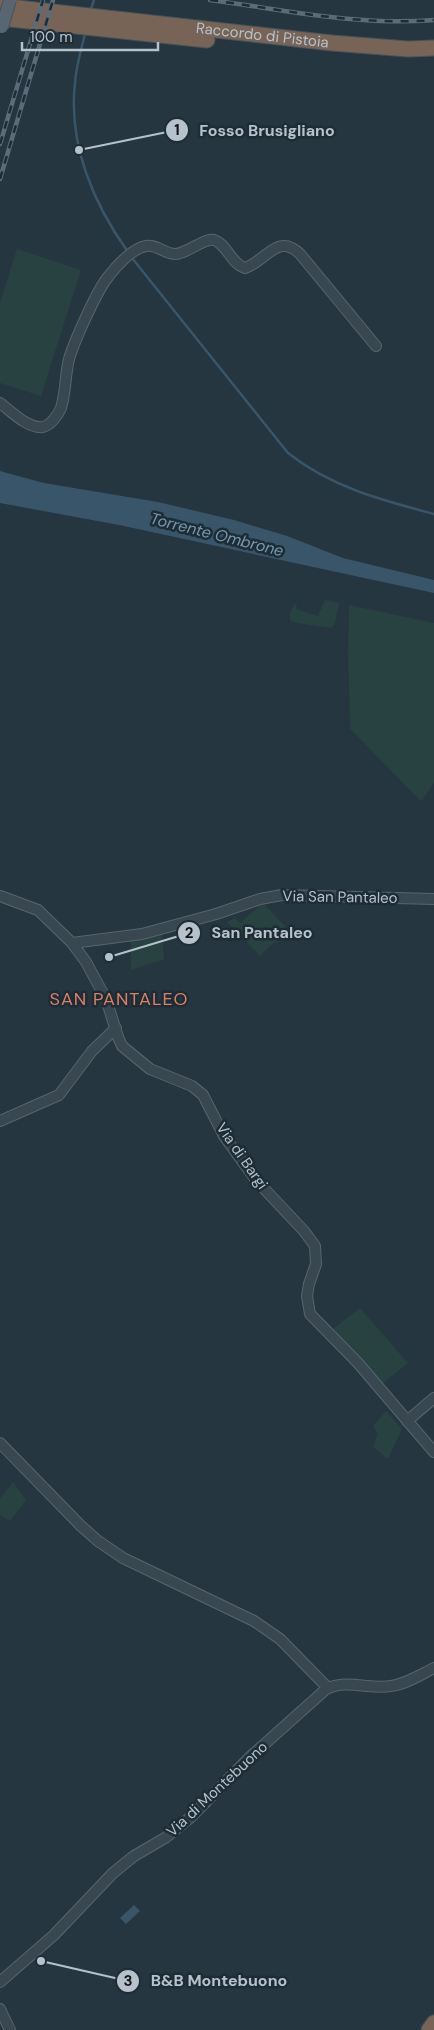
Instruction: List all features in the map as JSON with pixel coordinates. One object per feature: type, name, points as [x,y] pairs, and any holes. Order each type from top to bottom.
[{"type":"highway","name":"Raccordo di Pistoia","points":[[0,6],[332,43],[434,48]]},
{"type":"highway","name":"Raccordo di Pistoia","points":[[1,23],[353,55],[434,58]]},
{"type":"highway","points":[[429,2030],[434,2023]]},
{"type":"main road","points":[[1,23],[10,0]]},
{"type":"street","points":[[0,403],[28,423],[38,426],[47,425],[55,418],[60,408],[71,353],[105,281],[126,259],[137,250],[148,245],[175,254],[214,240],[238,264],[245,268],[276,247],[285,245],[293,248],[376,346]]},
{"type":"street","name":"Via San Pantaleo","points":[[72,943],[142,934],[216,914],[260,899],[282,895],[434,899]]},
{"type":"street","name":"Via di Bargi","points":[[0,896],[38,910],[72,943],[86,962],[106,999],[122,1046],[150,1069],[192,1086],[206,1098],[224,1136],[256,1180],[310,1237],[315,1246],[317,1259],[307,1290],[307,1304],[310,1314],[358,1363],[434,1452]]},
{"type":"street","points":[[0,1120],[59,1096],[92,1051],[116,1028]]},
{"type":"street","points":[[407,1422],[434,1398]]},
{"type":"street","points":[[0,1443],[98,1542],[124,1558],[254,1621],[280,1639],[328,1688],[340,1685],[390,1687],[415,1678],[434,1668]]},
{"type":"street","name":"Via di Montebuono","points":[[0,1982],[54,1935],[113,1873],[134,1856],[165,1838],[191,1817],[250,1757],[328,1688]]},
{"type":"street","points":[[0,2008],[7,2027]]},
{"type":"green space","points":[[17,249],[81,270],[41,396],[0,383],[0,303]]},
{"type":"green space","points":[[325,600],[339,603],[335,623],[331,628],[296,623],[290,620],[294,604],[297,605],[296,609],[318,616]]},
{"type":"green space","points":[[349,605],[434,623],[434,783],[421,801],[350,729]]},
{"type":"green space","points":[[263,903],[288,929],[281,935],[277,943],[273,943],[260,956],[227,922],[235,918],[240,923]]},
{"type":"green space","points":[[162,933],[164,959],[131,970],[131,941]]},
{"type":"green space","points":[[360,1308],[408,1363],[382,1384],[330,1331]]},
{"type":"green space","points":[[386,1411],[402,1429],[388,1459],[373,1447],[378,1434],[373,1426]]},
{"type":"green space","points":[[13,1482],[26,1500],[10,1521],[0,1515],[0,1498]]},
{"type":"water","name":"Torrente Ombrone","points":[[0,471],[44,483],[158,502],[234,520],[287,536],[343,558],[434,580],[434,593],[119,525],[0,503]]},
{"type":"water","points":[[134,1905],[140,1911],[126,1924],[120,1918]]},
{"type":"waterway","points":[[91,9],[94,0]]},
{"type":"waterway","points":[[85,34],[76,70],[75,83],[75,128],[79,150],[94,193],[104,214],[128,252]]},
{"type":"waterway","points":[[132,258],[288,453],[304,465],[339,484],[376,498],[434,514]]},
{"type":"railway","points":[[0,144],[43,0]]},
{"type":"railway","points":[[0,179],[53,0]]},
{"type":"railway","points":[[210,0],[349,19],[377,21],[434,20]]},
{"type":"place","name":"Fosso Brusigliano","points":[[79,150]]},
{"type":"place","name":"San Pantaleo","points":[[109,957]]},
{"type":"place","name":"B&B Montebuono","points":[[41,1961]]},
{"type":"district","name":"SAN PANTALEO","points":[[119,999]]}]
